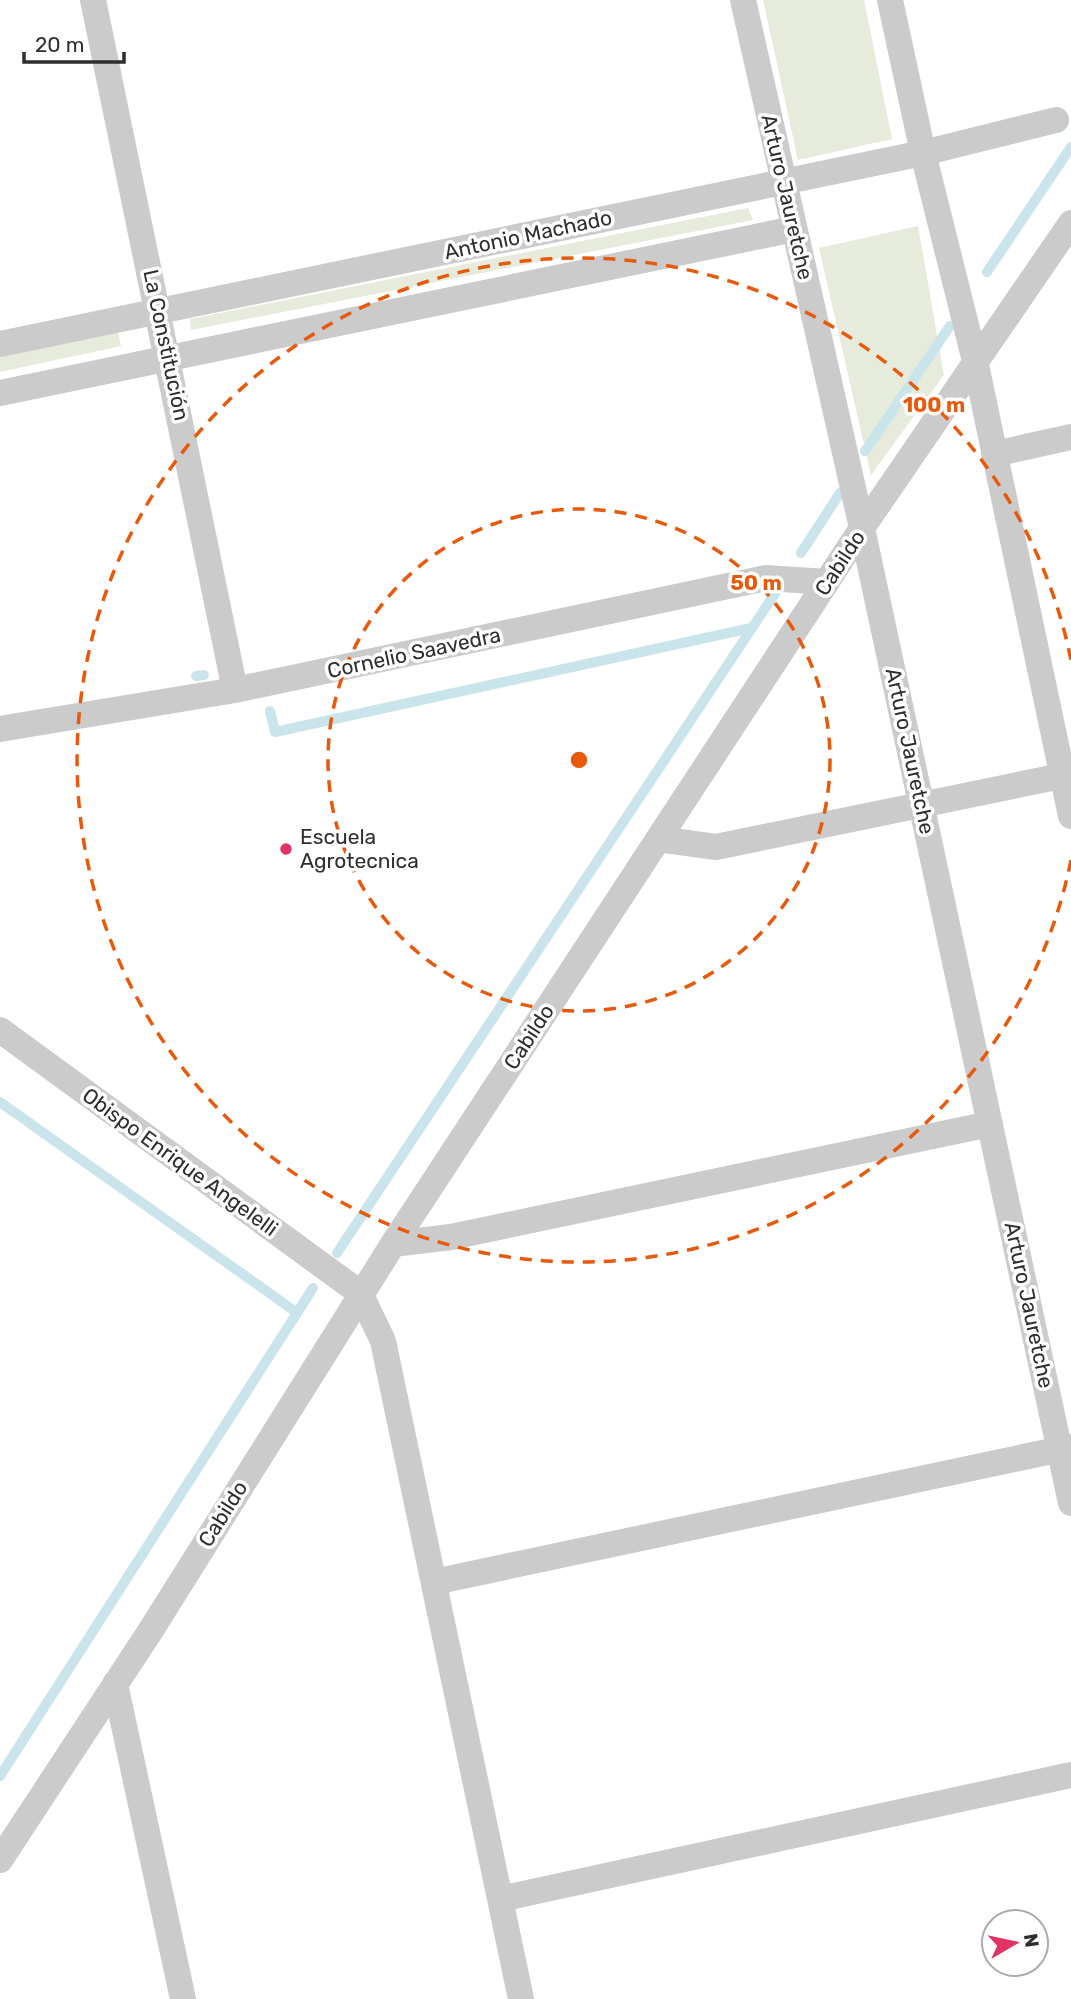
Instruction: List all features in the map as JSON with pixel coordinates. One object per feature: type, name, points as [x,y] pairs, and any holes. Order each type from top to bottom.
[{"type":"street","name":"La Constitución","points":[[93,0],[169,357],[235,690]]},
{"type":"street","name":"Arturo Jauretche","points":[[743,0],[862,528],[990,1124],[1065,1448],[1071,1503]]},
{"type":"street","points":[[890,0],[923,153],[976,365],[1067,775],[1071,816]]},
{"type":"street","name":"Antonio Machado","points":[[0,344],[783,183],[923,153],[1056,120]]},
{"type":"street","name":"Cabildo","points":[[0,1860],[115,1684],[360,1293],[862,528],[1071,223]]},
{"type":"street","points":[[0,393],[794,229]]},
{"type":"street","points":[[995,454],[1071,438]]},
{"type":"street","name":"Cornelio Saavedra","points":[[0,729],[235,690],[766,578],[827,582]]},
{"type":"street","points":[[658,839],[716,847],[1067,775]]},
{"type":"street","name":"Obispo Enrique Angelelli","points":[[0,1030],[360,1293]]},
{"type":"street","points":[[393,1244],[451,1237],[990,1124]]},
{"type":"street","points":[[360,1293],[383,1341],[521,1999]]},
{"type":"street","points":[[434,1582],[1065,1448]]},
{"type":"street","points":[[115,1684],[183,1999]]},
{"type":"street","points":[[500,1899],[1071,1775]]},
{"type":"shaded area","points":[[763,0],[864,0],[892,139],[798,160]]},
{"type":"shaded area","points":[[748,208],[753,220],[191,330],[190,319]]},
{"type":"shaded area","points":[[918,226],[944,375],[871,475],[819,248]]},
{"type":"shaded area","points":[[118,332],[121,346],[0,372],[0,357]]},
{"type":"waterway","points":[[987,272],[1071,147]]},
{"type":"waterway","points":[[865,451],[950,326]]},
{"type":"waterway","points":[[801,553],[840,493]]},
{"type":"waterway","points":[[337,1253],[776,592]]},
{"type":"waterway","points":[[270,711],[275,732],[751,628]]},
{"type":"waterway","points":[[196,676],[204,675]]},
{"type":"waterway","points":[[0,1102],[296,1312]]},
{"type":"waterway","points":[[0,1776],[313,1288]]},
{"type":"place","name":"Escuela Agrotecnica","points":[[286,849]]}]
